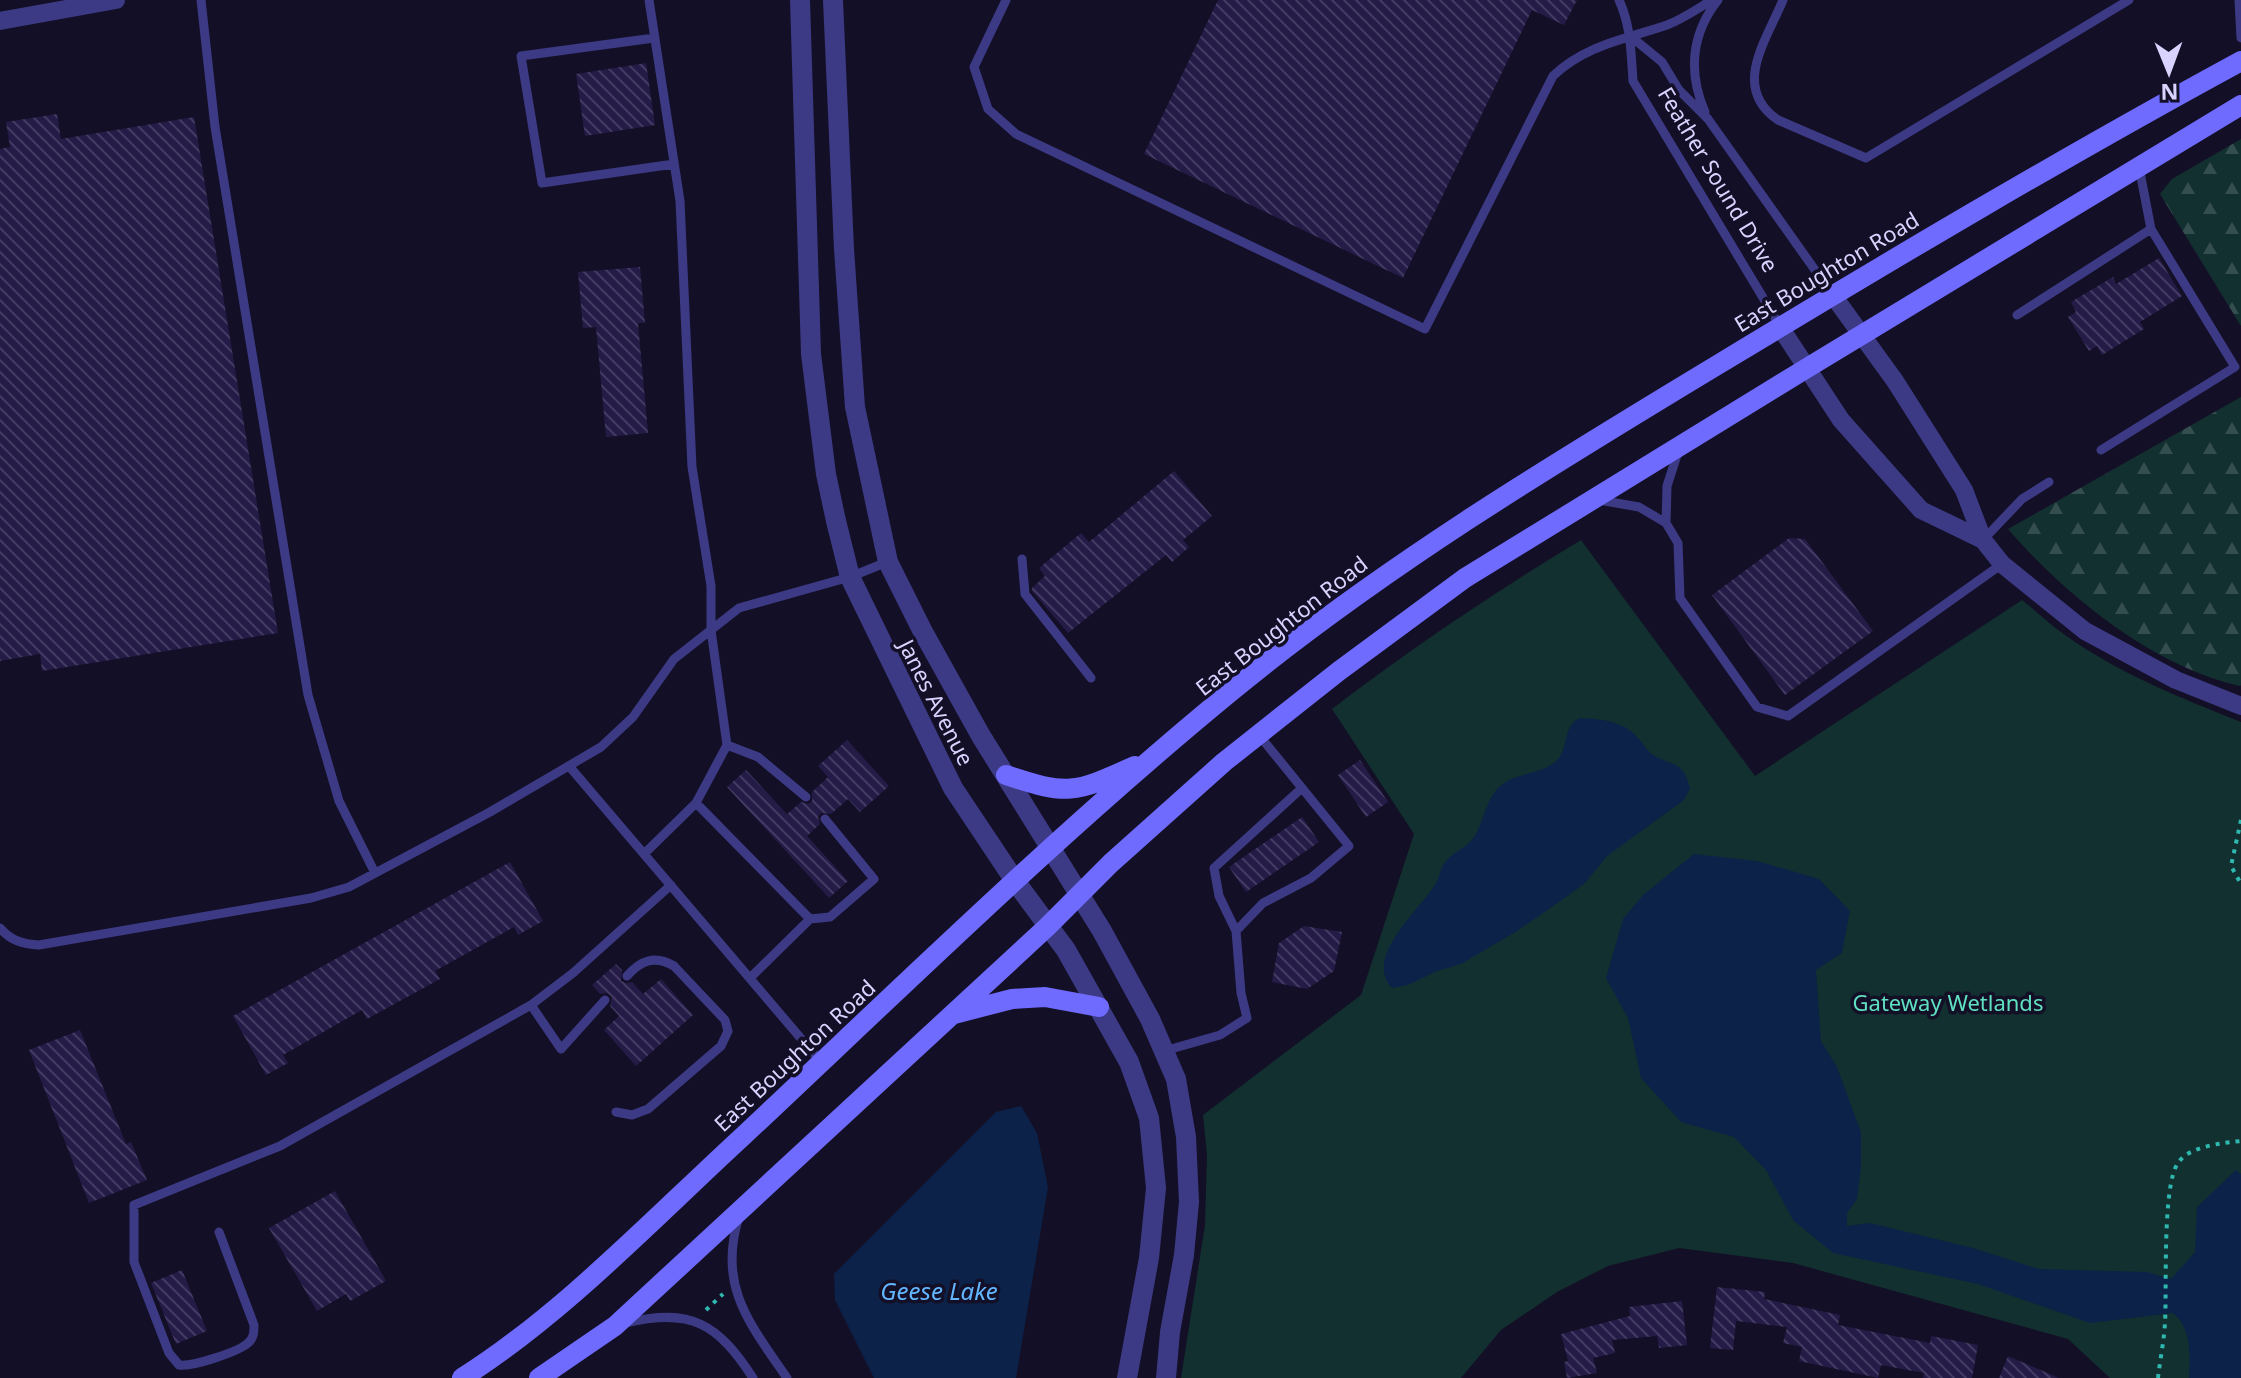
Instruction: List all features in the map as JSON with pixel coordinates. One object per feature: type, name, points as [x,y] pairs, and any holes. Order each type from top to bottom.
[{"type":"main road","name":"East Boughton Road","points":[[462,1378],[586,1282],[1052,847],[1228,694],[1320,621],[1443,534],[1572,452],[2060,160],[2241,61]]},
{"type":"main road","points":[[539,1378],[615,1326],[741,1213],[1080,896],[1111,863],[1259,735],[1339,671],[1465,578],[2241,105]]},
{"type":"main road","points":[[1006,775],[1047,788],[1067,790],[1089,786],[1153,758]]},
{"type":"main road","points":[[950,1015],[1012,999],[1045,997],[1099,1007]]},
{"type":"street","points":[[0,21],[116,0]]},
{"type":"street","name":"Janes Avenue","points":[[800,0],[811,354],[826,474],[850,577],[953,788],[1047,927],[1066,950],[1129,1062],[1149,1118],[1156,1188],[1149,1258],[1127,1378]]},
{"type":"street","name":"Janes Avenue","points":[[833,0],[844,249],[855,407],[888,562],[922,630],[1006,775],[1052,847],[1150,1019],[1176,1079],[1186,1137],[1189,1202],[1166,1378]]},
{"type":"street","name":"Feather Sound Drive","points":[[1832,294],[1895,381],[1964,490],[1983,540],[2002,564],[2085,631],[2176,680],[2241,706]]},
{"type":"street","name":"Feather Sound Drive","points":[[1780,327],[1841,420],[1921,510],[1983,540]]},
{"type":"lane","points":[[201,0],[215,127],[308,695],[339,801],[375,873]]},
{"type":"lane","points":[[644,854],[696,803],[727,745],[711,630],[711,586],[692,467],[680,201],[649,0]]},
{"type":"lane","points":[[1006,0],[974,67],[988,109],[1016,134],[1425,329],[1553,76],[1582,53],[1669,24],[1712,0]]},
{"type":"lane","points":[[1619,0],[1626,15],[1629,35]]},
{"type":"lane","points":[[1708,119],[1697,94],[1693,66],[1696,39],[1707,13],[1718,0]]},
{"type":"lane","points":[[1783,0],[1753,74],[1758,102],[1778,120],[1866,158],[2129,0]]},
{"type":"lane","points":[[2239,0],[2241,38]]},
{"type":"lane","name":"Feather Sound Drive","points":[[1629,35],[1662,62],[1679,90],[1708,119],[1832,294]]},
{"type":"lane","name":"Feather Sound Drive","points":[[1629,35],[1633,81],[1780,327]]},
{"type":"lane","points":[[654,38],[521,56],[525,82],[542,183],[674,164]]},
{"type":"lane","points":[[2101,450],[2235,367],[2151,229],[2139,167]]},
{"type":"lane","points":[[2017,315],[2151,229]]},
{"type":"lane","points":[[1666,523],[1667,486],[1679,448]]},
{"type":"lane","points":[[1983,540],[2022,499],[2049,482]]},
{"type":"lane","points":[[1595,499],[1639,507],[1666,523],[1678,543],[1680,598],[1757,707],[1788,716],[2002,564]]},
{"type":"lane","points":[[1022,559],[1025,594],[1091,678]]},
{"type":"lane","points":[[0,928],[12,939],[39,945],[311,898],[349,887],[490,812],[601,747],[633,717],[674,659],[739,608],[850,577],[888,562]]},
{"type":"lane","points":[[1236,931],[1263,903],[1311,878],[1349,846],[1259,735]]},
{"type":"lane","points":[[727,745],[758,757],[806,797]]},
{"type":"lane","points":[[569,766],[822,1062]]},
{"type":"lane","points":[[1164,1051],[1220,1035],[1247,1018],[1241,993],[1236,931],[1219,896],[1214,868],[1302,788]]},
{"type":"lane","points":[[696,803],[810,919]]},
{"type":"lane","points":[[750,978],[810,919],[830,917],[874,879],[825,819]]},
{"type":"lane","points":[[219,1232],[254,1325],[252,1338],[244,1346],[190,1365],[179,1365],[169,1353],[134,1262],[134,1205],[280,1146],[531,1005],[573,973],[671,885]]},
{"type":"lane","points":[[616,1112],[632,1115],[648,1109],[721,1046],[728,1031],[725,1020],[667,961],[649,960],[627,976]]},
{"type":"lane","points":[[531,1005],[561,1049],[605,1000]]},
{"type":"lane","points":[[741,1213],[733,1236],[735,1289],[750,1324],[787,1378]]},
{"type":"lane","points":[[615,1326],[651,1317],[677,1317],[705,1325],[733,1348],[753,1378]]},
{"type":"path","points":[[2241,820],[2231,866],[2241,884]]},
{"type":"path","points":[[2158,1378],[2165,1325],[2173,1173],[2179,1161],[2202,1148],[2241,1141]]},
{"type":"path","points":[[704,1312],[725,1292]]},
{"type":"green space","points":[[2241,139],[2241,326],[2160,194],[2172,179]]},
{"type":"green space","points":[[2241,397],[2240,686],[2175,663],[2113,625],[2056,579],[2008,529]]},
{"type":"green space","name":"Gateway Wetlands","points":[[1581,540],[1755,776],[2022,600],[2065,635],[2106,661],[2173,694],[2241,722],[2241,1378],[2110,1378],[2068,1339],[1793,1263],[1679,1248],[1608,1266],[1557,1292],[1501,1330],[1461,1378],[1181,1378],[1205,1225],[1207,1155],[1203,1115],[1361,995],[1414,834],[1332,709],[1454,621]]},
{"type":"water","points":[[1580,718],[1619,724],[1632,732],[1653,755],[1681,769],[1690,788],[1684,800],[1607,856],[1585,883],[1517,931],[1461,964],[1408,985],[1392,988],[1385,976],[1384,962],[1389,948],[1436,883],[1444,863],[1474,837],[1498,788],[1559,758],[1570,727]]},
{"type":"water","points":[[1694,854],[1757,861],[1819,879],[1850,911],[1842,953],[1816,970],[1821,1041],[1837,1067],[1861,1132],[1857,1199],[1847,1213],[1847,1226],[1870,1223],[1973,1248],[2039,1269],[2147,1272],[2171,1279],[2195,1252],[2197,1207],[2236,1170],[2241,1174],[2241,1378],[2189,1378],[2187,1335],[2173,1313],[2090,1323],[1978,1284],[1833,1253],[1793,1220],[1766,1170],[1734,1137],[1681,1122],[1641,1078],[1628,1018],[1606,978],[1623,919],[1643,895]]},
{"type":"water","name":"Geese Lake","points":[[1021,1106],[1037,1133],[1048,1187],[1016,1378],[874,1378],[835,1300],[834,1274],[996,1112]]},
{"type":"building","points":[[1218,0],[1577,0],[1564,25],[1532,10],[1403,278],[1144,154]]},
{"type":"building","points":[[646,63],[655,125],[585,136],[576,74]]},
{"type":"building","points":[[57,114],[61,139],[194,117],[278,633],[42,671],[40,654],[0,661],[0,149],[10,147],[6,122]]},
{"type":"building","points":[[2159,258],[2182,296],[2140,322],[2144,329],[2102,355],[2097,346],[2089,351],[2068,317],[2076,312],[2071,302],[2113,277],[2116,284]]},
{"type":"building","points":[[640,267],[645,323],[638,323],[648,433],[606,437],[596,327],[583,328],[578,272]]},
{"type":"building","points":[[1174,471],[1212,516],[1183,540],[1189,547],[1172,562],[1166,555],[1068,633],[1032,591],[1045,576],[1039,568],[1081,533],[1089,542]]},
{"type":"building","points":[[1789,538],[1805,539],[1873,631],[1785,695],[1712,595]]},
{"type":"building","points":[[847,740],[889,786],[860,812],[848,799],[831,814],[821,813],[818,817],[820,824],[807,836],[848,881],[829,898],[727,787],[746,770],[787,814],[801,802],[808,804],[812,801],[812,792],[828,777],[818,766]]},
{"type":"building","points":[[1360,760],[1388,802],[1366,817],[1338,775]]},
{"type":"building","points":[[1302,817],[1319,842],[1246,892],[1229,867]]},
{"type":"building","points":[[510,862],[543,921],[518,935],[514,927],[435,971],[440,979],[367,1019],[362,1010],[283,1055],[288,1063],[266,1075],[233,1016]]},
{"type":"building","points":[[1304,926],[1342,932],[1334,971],[1307,989],[1272,982],[1279,943]]},
{"type":"building","points":[[616,964],[622,970],[621,981],[632,982],[643,994],[661,979],[693,1015],[636,1066],[604,1030],[619,1016],[610,1006],[612,997],[607,993],[600,994],[592,985]]},
{"type":"building","points":[[80,1030],[126,1144],[131,1142],[147,1180],[89,1203],[29,1050]]},
{"type":"building","points":[[335,1191],[386,1281],[350,1301],[346,1294],[317,1311],[269,1228]]},
{"type":"building","points":[[182,1270],[207,1331],[176,1344],[151,1283]]},
{"type":"building","points":[[1717,1287],[1765,1292],[1764,1299],[1840,1315],[1838,1325],[1930,1343],[1931,1336],[1978,1345],[1972,1378],[1923,1378],[1924,1373],[1881,1365],[1878,1378],[1799,1361],[1802,1347],[1783,1343],[1787,1327],[1736,1321],[1733,1350],[1710,1348]]},
{"type":"building","points":[[1682,1301],[1687,1345],[1659,1348],[1657,1336],[1612,1340],[1615,1353],[1593,1358],[1597,1373],[1567,1378],[1564,1362],[1568,1361],[1561,1334],[1630,1316],[1629,1307]]},
{"type":"building","points":[[2008,1356],[2059,1378],[1999,1378]]}]
